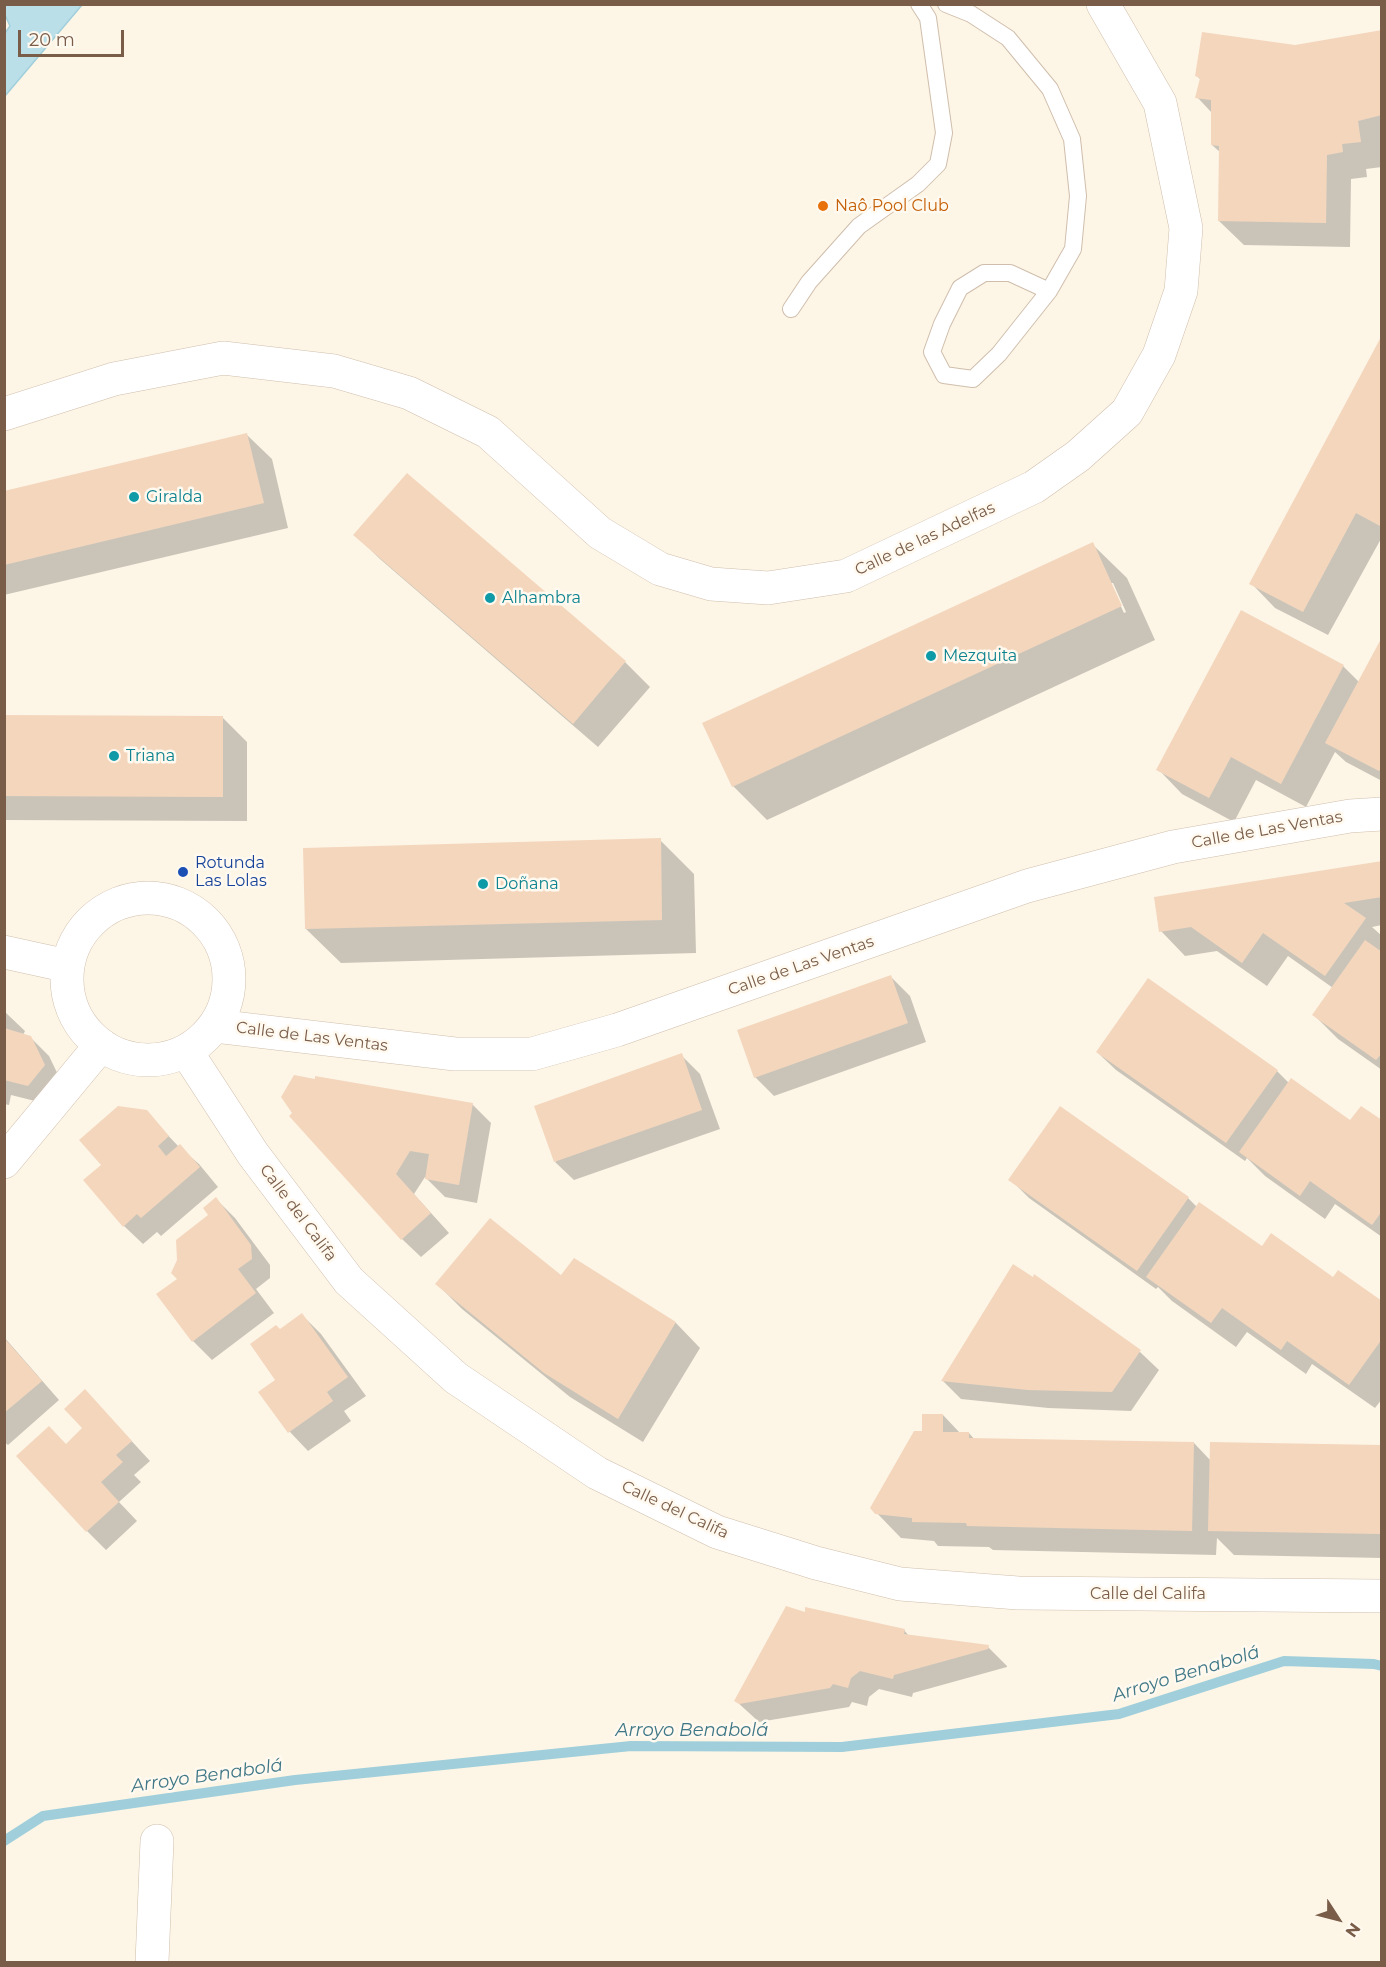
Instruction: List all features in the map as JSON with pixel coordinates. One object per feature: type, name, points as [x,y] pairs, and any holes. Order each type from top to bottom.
[{"type":"street","name":"Calle de las Adelfas","points":[[4,414],[114,379],[223,358],[334,371],[409,393],[488,432],[600,533],[660,570],[711,584],[768,588],[846,576],[1034,487],[1078,456],[1127,412],[1159,355],[1181,291],[1186,228],[1160,103],[1103,4]]},
{"type":"street","name":"Calle de Las Ventas","points":[[215,1026],[455,1054],[532,1053],[617,1030],[1027,886],[1173,847],[1350,816],[1382,814]]},
{"type":"street","points":[[138,898],[158,898],[179,903],[197,913],[212,927],[223,945],[229,965],[230,986],[225,1007],[215,1026],[202,1040],[186,1051],[172,1056],[142,1060],[121,1055],[101,1045],[84,1030],[73,1011],[68,989],[68,966],[74,946],[84,929],[99,914],[117,903],[138,898]]},
{"type":"street","points":[[4,952],[68,966]]},
{"type":"street","points":[[4,1162],[101,1045]]},
{"type":"street","name":"Calle del Califa","points":[[186,1051],[253,1154],[349,1281],[448,1370],[597,1473],[717,1532],[816,1563],[900,1584],[1017,1593],[1382,1596]]},
{"type":"street","points":[[152,1962],[157,1841]]},
{"type":"lane","points":[[791,309],[809,282],[860,226],[918,184],[938,164],[944,133],[928,18],[919,4]]},
{"type":"lane","points":[[946,4],[971,14],[1008,38],[1050,89],[1072,139],[1078,196],[1073,249],[1049,291],[999,354],[973,379],[944,375],[932,352],[942,324],[960,288],[984,273],[1010,273],[1049,291]]},
{"type":"water","points":[[5,4],[82,5],[5,96],[5,33],[10,26],[5,15]]},
{"type":"building","points":[[1382,30],[1382,115],[1358,121],[1361,142],[1342,144],[1343,152],[1327,155],[1326,223],[1218,221],[1219,146],[1211,145],[1211,100],[1195,98],[1200,78],[1195,76],[1202,32],[1295,45]]},
{"type":"building","points":[[1382,335],[1382,527],[1356,513],[1303,612],[1249,584]]},
{"type":"building","name":"Giralda","points":[[247,433],[264,503],[4,565],[4,491]]},
{"type":"building","name":"Alhambra","points":[[407,473],[626,661],[573,724],[353,535]]},
{"type":"building","name":"Mezquita","points":[[1093,542],[1122,606],[732,787],[702,723]]},
{"type":"building","points":[[1241,610],[1344,665],[1281,784],[1231,757],[1209,798],[1156,770]]},
{"type":"building","points":[[1382,637],[1382,766],[1379,771],[1325,743]]},
{"type":"building","name":"Triana","points":[[4,715],[223,716],[223,797],[4,796]]},
{"type":"building","name":"Doñana","points":[[661,838],[662,920],[305,929],[303,848]]},
{"type":"building","points":[[1382,861],[1382,897],[1344,903],[1366,918],[1325,976],[1263,933],[1242,963],[1191,927],[1159,932],[1154,897]]},
{"type":"building","points":[[1365,940],[1382,952],[1382,1053],[1376,1060],[1312,1015]]},
{"type":"building","points":[[891,975],[908,1023],[754,1078],[737,1030]]},
{"type":"building","points":[[1148,978],[1278,1070],[1226,1143],[1096,1052]]},
{"type":"building","points":[[4,1028],[31,1036],[45,1065],[28,1086],[4,1080]]},
{"type":"building","points":[[682,1053],[702,1110],[554,1162],[534,1106]]},
{"type":"building","points":[[294,1075],[315,1079],[315,1076],[473,1103],[459,1185],[425,1179],[429,1154],[410,1151],[396,1174],[431,1213],[401,1240],[289,1116],[292,1113],[281,1097]]},
{"type":"building","points":[[1291,1078],[1350,1120],[1361,1106],[1382,1120],[1382,1211],[1372,1225],[1310,1181],[1300,1196],[1239,1152]]},
{"type":"building","points":[[118,1106],[147,1110],[169,1136],[158,1146],[166,1156],[180,1144],[200,1167],[141,1218],[137,1214],[123,1227],[83,1180],[101,1165],[79,1140]]},
{"type":"building","points":[[1060,1106],[1189,1197],[1137,1271],[1008,1180]]},
{"type":"building","points":[[216,1197],[251,1245],[252,1259],[238,1269],[256,1293],[192,1342],[156,1294],[177,1279],[171,1273],[177,1260],[176,1240],[208,1215],[203,1208]]},
{"type":"building","points":[[1199,1202],[1262,1246],[1271,1233],[1333,1277],[1338,1270],[1382,1301],[1382,1339],[1349,1385],[1287,1341],[1281,1350],[1222,1308],[1211,1323],[1146,1277]]},
{"type":"building","points":[[490,1218],[561,1275],[574,1258],[676,1322],[618,1419],[544,1373],[435,1284]]},
{"type":"building","points":[[1013,1264],[1033,1277],[1034,1274],[1141,1350],[1112,1392],[1028,1390],[941,1381]]},
{"type":"building","points":[[302,1313],[348,1377],[327,1392],[333,1401],[288,1433],[258,1392],[275,1380],[250,1344],[276,1325],[280,1329]]},
{"type":"building","points":[[4,1338],[42,1381],[4,1413]]},
{"type":"building","points":[[85,1389],[132,1441],[116,1455],[123,1462],[101,1482],[119,1502],[86,1532],[16,1456],[49,1426],[66,1444],[82,1428],[64,1409]]},
{"type":"building","points":[[922,1414],[943,1414],[943,1432],[969,1432],[969,1438],[1194,1442],[1192,1531],[967,1526],[966,1523],[912,1522],[912,1518],[875,1514],[870,1508],[914,1431],[922,1431]]},
{"type":"building","points":[[1210,1442],[1382,1445],[1382,1534],[1208,1531]]},
{"type":"building","points":[[786,1606],[805,1612],[805,1607],[905,1629],[904,1634],[989,1645],[988,1649],[894,1675],[893,1679],[860,1671],[851,1678],[848,1688],[833,1684],[830,1688],[739,1704],[734,1701]]},
{"type":"waterway","name":"Arroyo Benabolá","points":[[4,1841],[43,1816],[295,1780],[631,1746],[842,1747],[1119,1714],[1284,1661],[1382,1666]]},
{"type":"place","name":"Naô Pool Club","points":[[823,206]]},
{"type":"place","name":"Giralda","points":[[134,497]]},
{"type":"place","name":"Alhambra","points":[[490,598]]},
{"type":"place","name":"Mezquita","points":[[931,656]]},
{"type":"place","name":"Triana","points":[[114,756]]},
{"type":"place","name":"Rotunda Las Lolas","points":[[183,872]]},
{"type":"place","name":"Doñana","points":[[483,884]]}]
